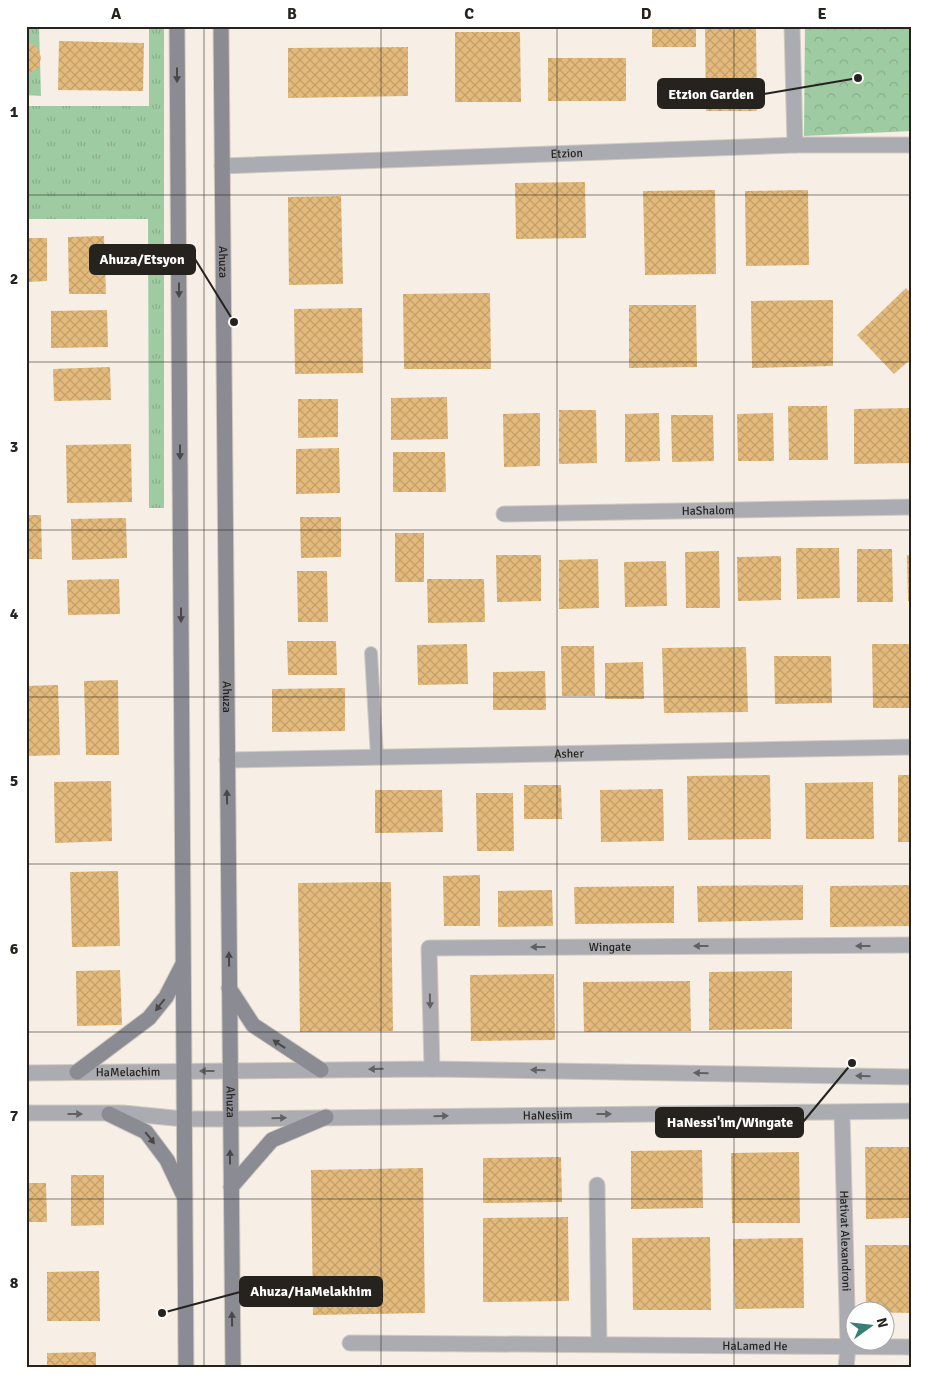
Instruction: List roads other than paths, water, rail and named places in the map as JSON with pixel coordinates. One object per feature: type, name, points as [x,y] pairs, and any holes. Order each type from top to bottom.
[{"type":"main road","points":[[177,26],[186,1368]]},
{"type":"main road","name":"Ahuza","points":[[221,26],[233,1368]]},
{"type":"main road","points":[[78,1072],[150,1018],[166,997],[184,963]]},
{"type":"main road","points":[[229,988],[253,1025],[321,1070]]},
{"type":"main road","points":[[109,1114],[146,1132],[167,1160],[185,1198]]},
{"type":"main road","points":[[231,1188],[272,1140],[326,1117]]},
{"type":"street","points":[[792,26],[795,145]]},
{"type":"street","name":"Etzion","points":[[222,166],[795,145],[912,145]]},
{"type":"street","name":"HaShalom","points":[[504,514],[912,507]]},
{"type":"street","name":"Asher","points":[[227,760],[912,747]]},
{"type":"street","name":"Wingate","points":[[432,1069],[429,948],[912,945]]},
{"type":"street","points":[[230,1071],[432,1069],[912,1076]]},
{"type":"street","name":"HaMelachim","points":[[26,1073],[230,1071]]},
{"type":"street","name":"HaNesiim","points":[[184,1119],[912,1112]]},
{"type":"street","name":"Hativat Alexandroni","points":[[842,1113],[847,1302]]},
{"type":"street","points":[[26,1114],[109,1114],[184,1119]]},
{"type":"street","points":[[597,1185],[600,1344]]},
{"type":"street","name":"HaLamed He","points":[[350,1343],[846,1347]]},
{"type":"street","name":"HaLamed He","points":[[896,1347],[912,1347]]},
{"type":"street","name":"Hativat Alexandroni","points":[[846,1368],[848,1352]]},
{"type":"lane","points":[[371,653],[377,757]]},
{"type":"place","name":"Etzion Garden","points":[[858,78]]},
{"type":"place","name":"Ahuza/Etsyon","points":[[234,322]]},
{"type":"place","name":"HaNessi'im/Wingate","points":[[852,1063]]},
{"type":"place","name":"Ahuza/HaMelakhim","points":[[162,1313]]}]
